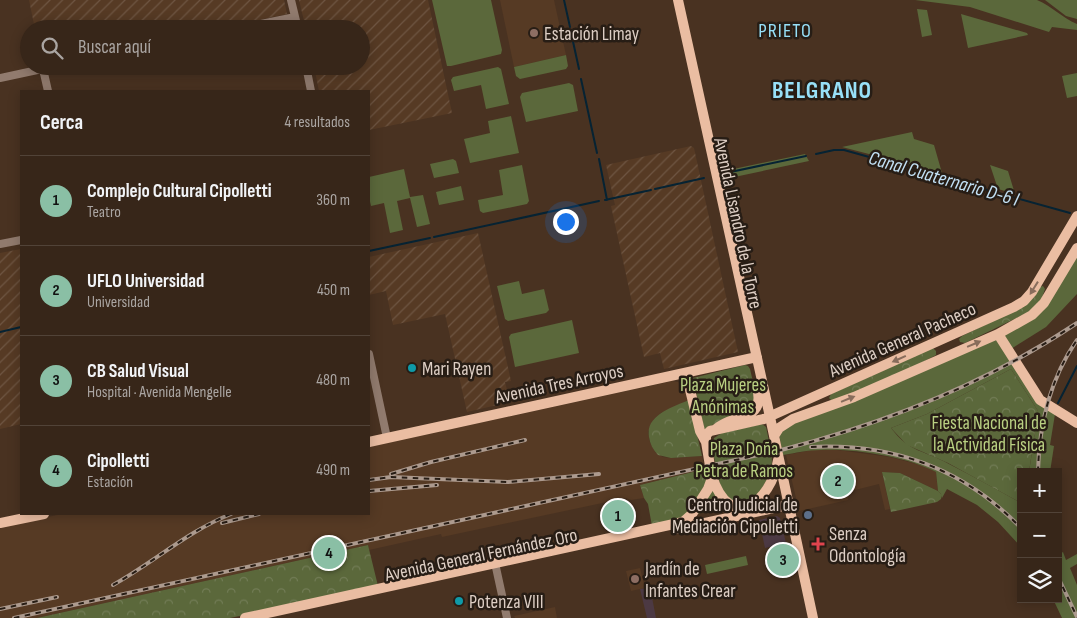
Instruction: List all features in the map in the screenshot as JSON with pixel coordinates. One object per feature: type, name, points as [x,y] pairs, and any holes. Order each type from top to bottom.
[{"type":"main road","name":"Avenida Lisandro de la Torre","points":[[672,0],[754,358],[770,417],[813,618]]},
{"type":"main road","name":"Avenida Lisandro de la Torre","points":[[678,0],[754,358],[759,393],[758,404],[748,415],[724,423],[716,429]]},
{"type":"main road","name":"Avenida General Pacheco","points":[[716,429],[755,422],[770,417],[1008,311],[1024,301],[1032,292],[1077,216]]},
{"type":"main road","name":"Avenida General Pacheco","points":[[774,436],[788,422],[854,397],[998,334],[1036,312],[1077,248]]},
{"type":"main road","points":[[1044,271],[1058,278]]},
{"type":"main road","points":[[998,334],[1040,400],[1077,423]]},
{"type":"main road","points":[[944,340],[950,354]]},
{"type":"main road","name":"Avenida Tres Arroyos","points":[[370,442],[754,358]]},
{"type":"main road","points":[[686,373],[700,431],[706,442]]},
{"type":"main road","points":[[812,398],[817,410]]},
{"type":"main road","points":[[716,429],[707,434],[706,442],[711,469],[720,493],[726,502],[735,507],[745,508],[762,494],[773,477],[778,454]]},
{"type":"main road","name":"Avenida General Fernández Oro","points":[[270,618],[681,523],[692,514],[710,487],[711,469]]},
{"type":"main road","name":"Avenida General Fernández Oro","points":[[245,618],[788,505]]},
{"type":"main road","points":[[0,524],[40,515]]},
{"type":"street","points":[[291,0],[296,20]]},
{"type":"street","points":[[277,20],[295,16]]},
{"type":"street","points":[[0,78],[20,74]]},
{"type":"street","points":[[44,75],[48,90]]},
{"type":"street","points":[[308,75],[311,90]]},
{"type":"street","points":[[0,244],[20,240]]},
{"type":"street","points":[[370,359],[387,438]]},
{"type":"street","points":[[495,566],[507,618]]},
{"type":"shaded area","points":[[29,0],[284,0],[287,14],[259,20],[33,20]]},
{"type":"shaded area","points":[[299,0],[428,0],[452,113],[370,130],[370,90],[319,90],[316,75],[370,75],[370,20],[304,20]]},
{"type":"shaded area","name":"Estación Limay","points":[[500,0],[554,0],[566,55],[514,67]]},
{"type":"shaded area","points":[[691,146],[694,148],[738,352],[664,369],[660,353],[644,357],[611,206],[615,205],[606,165]]},
{"type":"shaded area","points":[[478,233],[511,381],[505,382],[510,402],[467,412],[445,314],[393,325],[386,291],[370,295],[370,257]]},
{"type":"shaded area","points":[[20,249],[20,424],[0,429],[0,253]]},
{"type":"shaded area","points":[[672,381],[683,385],[689,400],[661,413],[654,419],[648,432],[650,442],[655,452],[663,457],[702,456],[705,469],[640,485],[644,498],[631,500],[626,498],[442,537],[441,534],[369,550],[368,545],[37,618],[0,618],[0,527],[57,515],[370,515],[370,447]]},
{"type":"shaded area","points":[[830,449],[890,457],[924,466],[936,472],[938,491],[900,473],[882,472],[890,509],[885,510],[879,484],[847,492],[848,500],[799,511],[786,455]]},
{"type":"shaded area","points":[[777,516],[780,518],[786,543],[765,548],[759,520]]},
{"type":"shaded area","name":"Jardín de Infantes Crear","points":[[640,568],[645,588],[631,591],[626,571]]},
{"type":"shaded area","points":[[650,587],[656,618],[647,618],[640,589]]},
{"type":"shaded area","points":[[555,607],[557,618],[515,618],[514,616]]},
{"type":"green space","points":[[432,0],[491,0],[502,50],[501,54],[447,66]]},
{"type":"green space","points":[[915,0],[1037,0],[1077,24],[1077,30],[1052,27],[1049,32],[970,7]]},
{"type":"green space","points":[[1045,0],[1077,0],[1077,19],[1066,16]]},
{"type":"green space","points":[[917,9],[927,10],[932,35],[922,37]]},
{"type":"green space","points":[[961,14],[1027,33],[1028,35],[968,48]]},
{"type":"green space","points":[[566,55],[568,66],[566,69],[520,79],[516,76],[514,67]]},
{"type":"green space","points":[[498,67],[501,69],[509,104],[486,109],[481,85],[454,91],[451,80],[453,77]]},
{"type":"green space","points":[[1077,73],[1077,96],[1067,98],[1062,76]]},
{"type":"green space","points":[[569,83],[573,85],[578,111],[526,122],[520,97],[522,93]]},
{"type":"green space","points":[[511,116],[519,153],[470,163],[464,139],[490,133],[488,121]]},
{"type":"green space","points":[[912,132],[914,139],[934,145],[942,173],[842,147]]},
{"type":"green space","points":[[805,154],[809,161],[725,179],[724,171]]},
{"type":"green space","points":[[453,159],[456,161],[459,173],[434,178],[430,164]]},
{"type":"green space","points":[[522,165],[529,201],[527,204],[483,213],[480,211],[478,200],[503,195],[499,170]]},
{"type":"green space","points":[[990,165],[1008,171],[1015,194],[998,189]]},
{"type":"green space","points":[[404,169],[410,197],[423,195],[430,224],[417,227],[410,198],[397,201],[403,230],[390,233],[384,203],[371,206],[370,177]]},
{"type":"green space","points":[[461,186],[464,200],[439,205],[436,192]]},
{"type":"green space","points":[[1077,255],[1077,294],[1046,327],[1011,349],[1004,335],[1033,318]]},
{"type":"green space","points":[[519,281],[522,294],[544,289],[549,310],[546,313],[508,321],[505,319],[497,286]]},
{"type":"green space","points":[[1043,286],[1045,289],[1040,303],[1035,309],[965,343],[960,342],[959,339],[962,336],[1024,306]]},
{"type":"green space","points":[[572,320],[579,353],[515,367],[509,337],[511,334]]},
{"type":"green space","points":[[996,339],[1055,414],[1050,445],[1054,446],[1051,468],[1030,468],[1038,411],[1011,369],[927,414],[891,428],[911,447],[940,459],[1017,501],[1017,543],[998,522],[977,505],[947,489],[942,498],[938,491],[936,472],[911,462],[849,450],[816,450],[783,455],[779,434],[790,425]]},
{"type":"green space","points":[[933,348],[936,351],[936,355],[917,365],[840,399],[831,400],[829,398],[831,394]]},
{"type":"green space","name":"Plaza Mujeres Anónimas","points":[[745,365],[750,369],[756,395],[755,404],[739,416],[712,425],[705,432],[693,378]]},
{"type":"green space","name":"Fiesta Nacional de la Actividad Física","points":[[1011,369],[1038,411],[1030,468],[1017,468],[1017,501],[948,463],[907,445],[891,428],[927,414]]},
{"type":"green space","points":[[689,400],[702,456],[671,458],[658,455],[649,440],[651,423],[661,413]]},
{"type":"green space","name":"Plaza Doña Petra de Ramos","points":[[762,424],[766,427],[771,450],[772,465],[770,472],[754,500],[735,505],[721,489],[712,448],[714,438],[722,433]]},
{"type":"green space","points":[[705,469],[707,481],[687,516],[652,526],[648,504],[640,485]]},
{"type":"green space","points":[[882,472],[900,473],[938,491],[942,495],[941,499],[937,502],[891,512]]},
{"type":"green space","points":[[713,487],[728,507],[697,514]]},
{"type":"green space","points":[[368,545],[378,586],[230,618],[37,618]]},
{"type":"green space","points":[[1062,553],[1066,560],[1077,554],[1077,564],[1070,568],[1077,585],[1077,618],[1062,618],[1055,603],[1062,603]]},
{"type":"green space","points":[[746,556],[748,565],[707,574],[705,565]]},
{"type":"waterway","points":[[564,0],[570,27]]},
{"type":"waterway","points":[[572,37],[579,69]]},
{"type":"waterway","points":[[581,79],[597,153]]},
{"type":"waterway","name":"Canal Cuaternario D-6 I","points":[[816,154],[844,150],[1070,213]]},
{"type":"waterway","name":"Canal Cuaternario D-6 I","points":[[721,174],[806,156]]},
{"type":"waterway","points":[[599,159],[607,200]]},
{"type":"waterway","name":"Canal Cuaternario D-6 I","points":[[655,189],[704,178]]},
{"type":"waterway","name":"Canal Cuaternario D-6 I","points":[[605,200],[651,190]]},
{"type":"waterway","name":"Canal Cuaternario D-6 I","points":[[434,237],[599,201]]},
{"type":"waterway","name":"Canal Cuaternario D-6 I","points":[[370,251],[430,238]]},
{"type":"waterway","name":"Canal Cuaternario D-6 I","points":[[0,332],[20,327]]},
{"type":"waterway","points":[[1058,403],[1077,366]]},
{"type":"railway","points":[[14,618],[781,450],[859,427],[934,399],[1007,365],[1077,323]]},
{"type":"railway","points":[[1038,468],[1041,437],[1048,403],[1060,370],[1077,340]]},
{"type":"railway","points":[[391,474],[431,462],[525,440]]},
{"type":"railway","points":[[811,447],[842,447],[871,450],[899,455],[926,464],[951,475],[976,490],[999,507],[1017,524]]},
{"type":"railway","points":[[370,480],[391,477],[508,482],[599,474]]},
{"type":"railway","points":[[370,491],[437,485]]},
{"type":"railway","points":[[113,585],[185,538],[229,515]]},
{"type":"railway","points":[[222,523],[255,515]]},
{"type":"railway","points":[[1062,585],[1077,617]]},
{"type":"railway","points":[[0,609],[57,597]]},
{"type":"place","name":"Estación Limay","points":[[534,33]]},
{"type":"place","name":"Mari Rayen","points":[[412,368]]},
{"type":"place","name":"UFLO Universidad","points":[[838,481]]},
{"type":"place","name":"Centro Judicial de Mediación Cipolletti","points":[[808,515]]},
{"type":"place","name":"Complejo Cultural Cipolletti","points":[[618,516]]},
{"type":"place","name":"Senza Odontología","points":[[818,544]]},
{"type":"place","name":"Cipolletti","points":[[329,553]]},
{"type":"place","name":"CB Salud Visual","points":[[783,560]]},
{"type":"place","name":"Jardín de Infantes Crear","points":[[635,579]]},
{"type":"place","name":"Potenza VIII","points":[[459,601]]},
{"type":"district","name":"PRIETO","points":[[785,30]]},
{"type":"district","name":"BELGRANO","points":[[822,90]]}]
